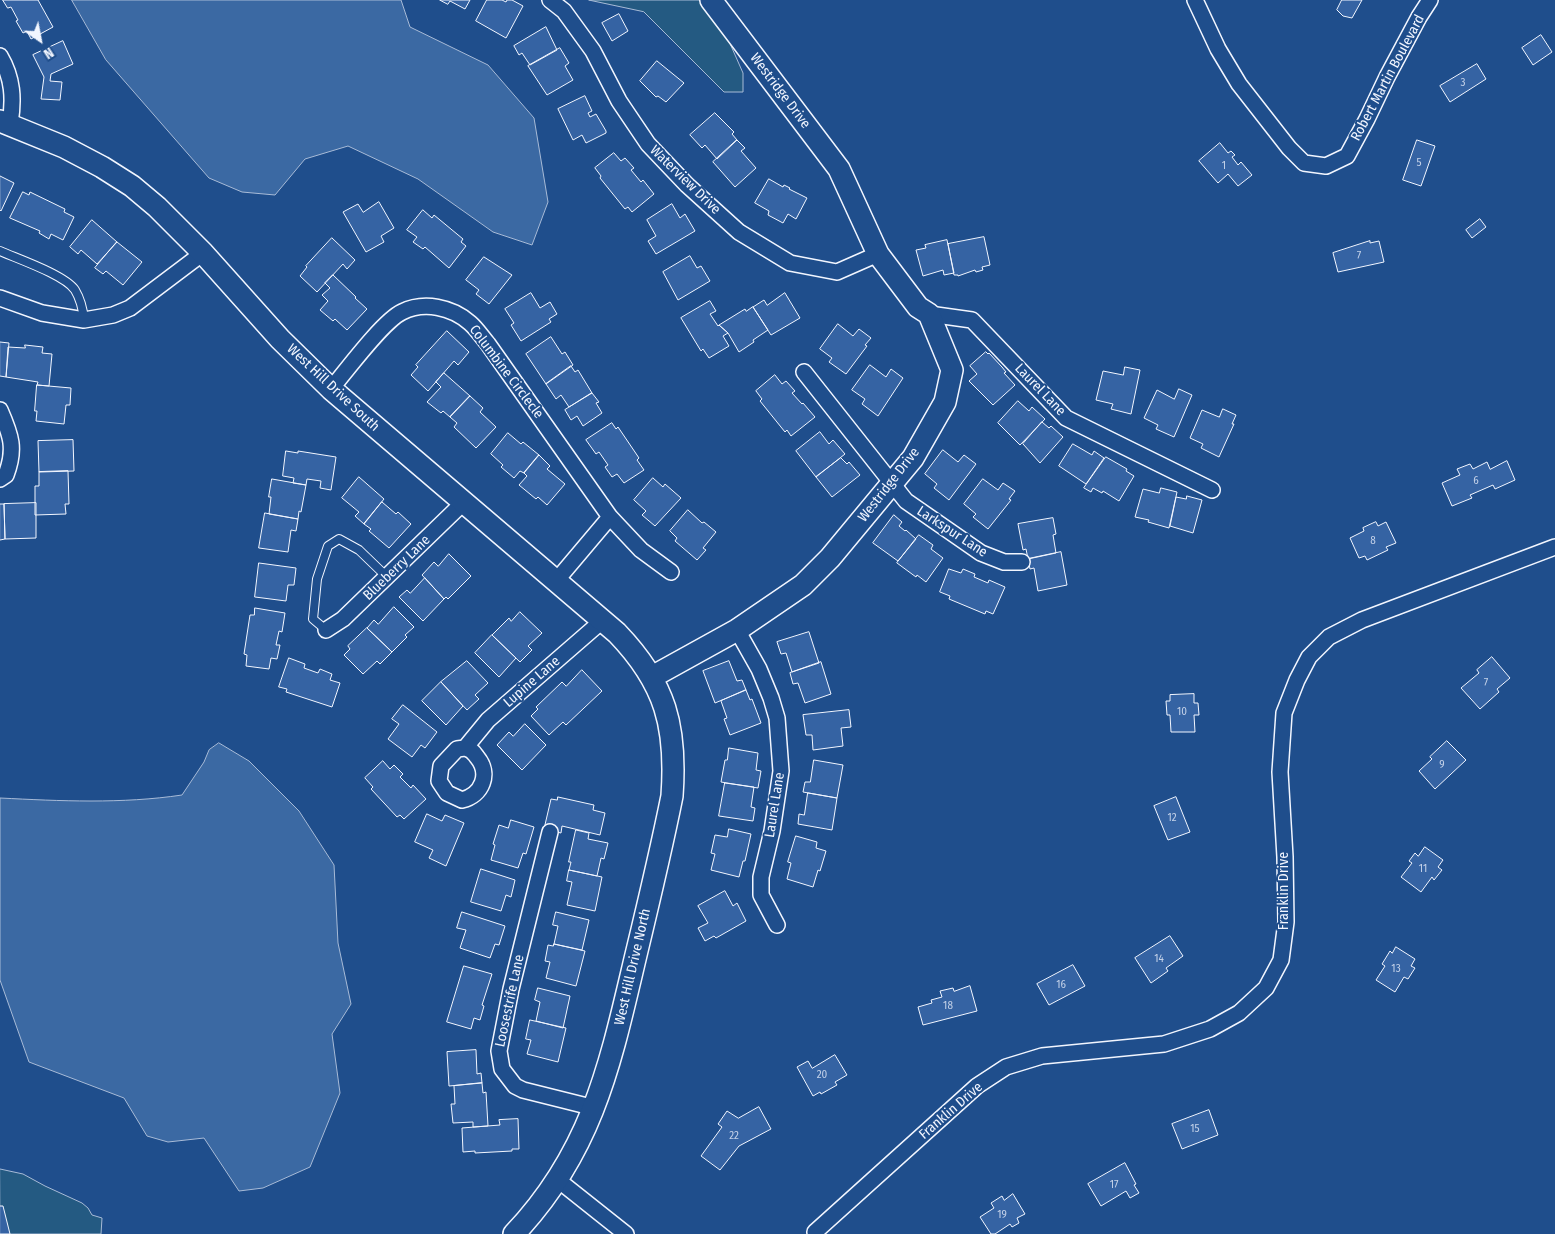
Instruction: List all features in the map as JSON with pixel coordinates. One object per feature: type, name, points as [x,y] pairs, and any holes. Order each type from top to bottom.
[{"type":"street","name":"Waterview Drive","points":[[550,0],[564,11],[593,51],[619,101],[648,144],[687,185],[739,232],[790,263],[837,272],[878,254]]},
{"type":"street","name":"Westridge Drive","points":[[652,678],[737,630],[803,585],[830,558],[913,458],[945,402],[952,370],[928,314],[918,307],[878,254],[839,169],[712,0]]},
{"type":"street","name":"Robert Martin Boulevard","points":[[1195,0],[1218,49],[1239,84],[1289,148],[1304,163],[1326,166],[1347,156],[1391,68],[1430,0]]},
{"type":"street","points":[[0,56],[6,67],[14,101],[5,122]]},
{"type":"street","name":"West Hill Drive South","points":[[5,122],[64,147],[102,167],[132,186],[203,253],[280,338],[331,389],[602,621],[628,645],[652,678]]},
{"type":"street","points":[[0,298],[42,313],[84,320],[113,315],[130,308],[203,253]]},
{"type":"street","name":"Columbine Circlecle","points":[[331,389],[387,323],[400,312],[416,307],[435,307],[455,313],[471,324],[488,344],[610,518],[640,550],[670,572]]},
{"type":"street","name":"Laurel Lane","points":[[928,314],[972,320],[1066,418],[1212,490]]},
{"type":"street","name":"Larkspur Lane","points":[[804,372],[906,502],[981,553],[1004,562],[1022,562]]},
{"type":"street","points":[[0,410],[7,427],[12,450],[6,475],[0,479]]},
{"type":"street","name":"Blueberry Lane","points":[[326,630],[338,624],[464,502]]},
{"type":"street","points":[[556,581],[610,518]]},
{"type":"street","name":"Franklin Drive","points":[[815,1232],[977,1086],[1006,1067],[1042,1056],[1164,1044],[1210,1029],[1238,1013],[1266,988],[1281,960],[1286,922],[1285,857],[1280,772],[1284,713],[1297,680],[1310,657],[1329,637],[1362,620],[1555,547]]},
{"type":"street","name":"Lupine Lane","points":[[466,748],[488,720],[602,621]]},
{"type":"street","name":"Laurel Lane","points":[[737,630],[759,669],[771,698],[776,718],[782,771],[772,831],[761,877],[762,895],[777,925]]},
{"type":"street","name":"West Hill Drive North","points":[[514,1234],[558,1180],[575,1152],[595,1108],[610,1064],[672,796],[674,763],[672,735],[664,705],[652,678]]},
{"type":"street","name":"Loosestrife Lane","points":[[550,832],[511,988],[499,1051],[502,1069],[515,1086],[523,1090],[595,1108]]},
{"type":"street","points":[[558,1180],[626,1234]]},
{"type":"lane","points":[[0,251],[64,280],[74,290],[82,305],[84,320]]},
{"type":"lane","points":[[326,630],[313,619],[317,579],[328,546],[340,539],[359,550],[387,577]]},
{"type":"shaded area","points":[[72,0],[401,0],[410,27],[488,65],[534,118],[548,202],[532,245],[493,232],[418,179],[348,146],[305,159],[275,195],[242,192],[209,178],[106,60]]},
{"type":"shaded area","points":[[589,0],[699,0],[728,39],[743,73],[743,92],[724,92],[644,12]]},
{"type":"shaded area","points":[[219,743],[249,761],[299,811],[334,865],[338,943],[351,1004],[332,1034],[340,1093],[310,1167],[263,1188],[239,1191],[204,1138],[168,1142],[147,1136],[124,1098],[29,1062],[0,980],[0,798],[114,801],[182,795],[204,762],[209,750]]},
{"type":"shaded area","points":[[0,1169],[23,1174],[82,1203],[92,1215],[102,1218],[101,1234],[7,1234],[0,1216]]},
{"type":"building","points":[[3,0],[38,0],[53,27],[31,39],[27,31],[23,33],[11,7],[8,8]]},
{"type":"building","points":[[440,0],[470,0],[465,9],[450,1],[448,4]]},
{"type":"building","points":[[487,0],[502,0],[506,2],[507,0],[512,0],[523,6],[506,38],[476,21]]},
{"type":"building","points":[[1342,0],[1362,0],[1352,18],[1343,16],[1337,10]]},
{"type":"building","points":[[619,14],[628,31],[612,41],[602,23]]},
{"type":"building","points":[[546,27],[557,50],[530,65],[522,53],[519,55],[514,46]]},
{"type":"building","points":[[1541,35],[1552,52],[1533,65],[1522,48]]},
{"type":"building","points":[[63,41],[73,64],[51,74],[50,81],[62,82],[60,100],[41,99],[44,77],[33,55]]},
{"type":"building","points":[[560,48],[569,63],[565,66],[573,80],[547,95],[528,66]]},
{"type":"building","points":[[657,61],[684,83],[666,102],[658,96],[656,97],[640,81]]},
{"type":"building","points":[[1477,64],[1486,79],[1450,102],[1440,86]]},
{"type":"building","points":[[585,96],[592,111],[588,113],[590,117],[596,114],[606,131],[606,133],[586,143],[582,135],[573,140],[558,109]]},
{"type":"building","points":[[715,113],[734,132],[732,134],[737,140],[717,159],[705,145],[702,148],[690,135]]},
{"type":"building","points":[[737,140],[745,148],[741,151],[756,168],[735,187],[713,162]]},
{"type":"building","points":[[1417,140],[1435,146],[1421,186],[1403,180]]},
{"type":"building","points":[[1220,143],[1228,153],[1231,151],[1235,155],[1232,157],[1238,165],[1241,162],[1252,175],[1238,186],[1228,174],[1218,183],[1199,161]]},
{"type":"building","points":[[614,153],[621,161],[625,158],[634,168],[631,170],[641,182],[643,180],[654,194],[632,212],[628,207],[625,209],[600,178],[601,176],[595,168]]},
{"type":"building","points":[[0,176],[14,183],[1,211],[0,210]]},
{"type":"building","points":[[769,179],[807,198],[796,219],[788,214],[783,223],[768,215],[769,211],[755,203]]},
{"type":"building","points":[[23,192],[29,195],[30,192],[65,209],[64,212],[74,217],[63,240],[51,234],[49,239],[39,233],[40,231],[10,218]]},
{"type":"building","points":[[379,202],[394,228],[381,236],[384,242],[366,252],[343,212],[358,204],[363,212]]},
{"type":"building","points":[[672,204],[680,218],[685,214],[695,231],[656,254],[648,241],[656,236],[647,220]]},
{"type":"building","points":[[423,210],[432,218],[434,215],[463,239],[461,242],[466,246],[449,268],[425,247],[423,249],[413,242],[417,237],[407,230]]},
{"type":"building","points":[[1480,219],[1486,227],[1472,238],[1466,230]]},
{"type":"building","points":[[92,220],[117,242],[97,264],[81,250],[78,254],[70,247]]},
{"type":"building","points":[[984,237],[990,265],[982,267],[983,270],[976,272],[975,270],[958,276],[954,275],[948,244]]},
{"type":"building","points":[[332,238],[355,260],[347,269],[343,264],[317,292],[300,276],[306,266]]},
{"type":"building","points":[[947,240],[954,273],[944,275],[943,270],[923,276],[916,250],[926,248],[925,245]]},
{"type":"building","points":[[1370,241],[1370,243],[1379,241],[1384,262],[1338,272],[1333,253]]},
{"type":"building","points":[[117,242],[142,262],[123,285],[106,271],[103,274],[95,268]]},
{"type":"building","points":[[690,256],[697,268],[701,266],[710,281],[678,300],[663,272]]},
{"type":"building","points":[[484,257],[512,275],[489,304],[476,294],[479,290],[466,280]]},
{"type":"building","points":[[333,275],[367,309],[347,330],[335,319],[333,321],[320,310],[328,301],[322,295],[330,288],[325,283]]},
{"type":"building","points":[[531,293],[540,308],[550,302],[557,314],[549,319],[551,322],[521,341],[511,325],[514,323],[505,309]]},
{"type":"building","points":[[785,293],[800,318],[771,335],[753,307],[764,300],[767,305]]},
{"type":"building","points":[[710,301],[716,311],[710,314],[718,326],[728,333],[723,336],[729,346],[709,358],[703,349],[701,351],[681,318]]},
{"type":"building","points":[[753,307],[768,330],[739,352],[728,333],[719,325],[745,309],[746,311]]},
{"type":"building","points":[[838,324],[853,336],[859,329],[871,338],[846,374],[829,362],[832,358],[820,349]]},
{"type":"building","points":[[447,331],[469,352],[458,365],[454,361],[428,391],[411,375],[418,367],[416,365]]},
{"type":"building","points":[[551,337],[562,354],[565,352],[573,365],[546,384],[526,354]]},
{"type":"building","points":[[0,342],[9,343],[6,377],[0,376]]},
{"type":"building","points":[[25,345],[43,347],[42,353],[52,354],[49,386],[37,385],[38,382],[6,377],[8,347],[25,348]]},
{"type":"building","points":[[986,352],[1002,367],[1006,372],[1004,373],[1015,385],[993,405],[969,381],[977,374],[970,366]]},
{"type":"building","points":[[870,365],[886,377],[891,369],[903,378],[878,416],[862,404],[865,399],[852,390]]},
{"type":"building","points":[[571,366],[575,372],[578,370],[592,393],[569,407],[561,395],[556,399],[546,384]]},
{"type":"building","points":[[1125,367],[1140,370],[1131,414],[1111,409],[1113,404],[1096,400],[1103,371],[1123,375]]},
{"type":"building","points":[[444,373],[470,396],[450,417],[443,411],[441,413],[427,402],[441,387],[436,382]]},
{"type":"building","points":[[775,375],[782,384],[786,381],[795,391],[792,393],[815,417],[791,436],[787,430],[785,432],[760,401],[762,399],[756,391]]},
{"type":"building","points":[[37,385],[71,388],[70,405],[66,405],[64,424],[36,421]]},
{"type":"building","points":[[1179,389],[1192,395],[1174,437],[1156,429],[1158,425],[1144,418],[1157,390],[1174,399]]},
{"type":"building","points":[[592,393],[599,402],[596,403],[602,413],[583,426],[577,416],[571,420],[565,410]]},
{"type":"building","points":[[470,396],[483,408],[480,412],[496,427],[476,448],[454,427],[457,423],[450,417]]},
{"type":"building","points":[[1018,401],[1029,411],[1032,407],[1045,419],[1020,445],[998,423]]},
{"type":"building","points":[[1223,409],[1236,415],[1232,424],[1234,424],[1219,457],[1201,448],[1203,444],[1190,438],[1202,410],[1219,417]]},
{"type":"building","points":[[1042,422],[1049,428],[1051,426],[1063,437],[1040,463],[1023,444]]},
{"type":"building","points":[[612,423],[616,429],[618,427],[639,458],[637,460],[644,470],[624,483],[617,474],[612,477],[605,467],[608,465],[599,452],[596,454],[586,440]]},
{"type":"building","points":[[820,432],[829,444],[833,440],[845,454],[816,477],[796,451]]},
{"type":"building","points":[[508,433],[539,455],[524,473],[520,471],[514,478],[501,467],[503,465],[491,454]]},
{"type":"building","points":[[73,440],[74,471],[39,472],[38,441]]},
{"type":"building","points":[[1073,444],[1092,455],[1094,451],[1104,458],[1086,484],[1059,466]]},
{"type":"building","points":[[943,450],[958,462],[964,455],[976,464],[949,500],[934,488],[937,484],[925,474]]},
{"type":"building","points":[[286,451],[336,457],[331,490],[320,488],[321,481],[307,479],[306,485],[293,483],[294,478],[283,476]]},
{"type":"building","points":[[539,455],[550,466],[547,469],[565,484],[547,505],[538,497],[536,499],[519,485],[527,476],[524,473]]},
{"type":"building","points":[[1106,457],[1127,469],[1126,471],[1134,476],[1119,501],[1103,491],[1102,493],[1093,488],[1091,492],[1084,488]]},
{"type":"building","points":[[841,458],[847,464],[849,462],[860,475],[832,497],[816,477]]},
{"type":"building","points":[[1507,461],[1515,480],[1495,489],[1493,485],[1470,495],[1472,498],[1452,506],[1442,483],[1460,475],[1457,469],[1470,464],[1473,469],[1487,462],[1490,469]]},
{"type":"building","points":[[68,471],[69,504],[65,504],[66,514],[35,515],[35,486],[39,486],[39,472]]},
{"type":"building","points":[[359,477],[384,499],[364,524],[355,516],[359,512],[342,498]]},
{"type":"building","points":[[653,478],[663,487],[665,484],[681,498],[655,526],[642,515],[646,511],[634,500]]},
{"type":"building","points":[[272,479],[306,485],[298,519],[269,514]]},
{"type":"building","points":[[983,479],[998,490],[1003,483],[1015,491],[1009,499],[1011,500],[988,529],[973,517],[976,514],[964,504]]},
{"type":"building","points":[[1161,488],[1177,492],[1169,528],[1135,517],[1143,489],[1159,493]]},
{"type":"building","points":[[1187,496],[1202,500],[1193,533],[1170,526],[1176,497],[1186,499]]},
{"type":"building","points":[[382,502],[396,514],[398,512],[411,524],[389,548],[369,531],[371,529],[364,524]]},
{"type":"building","points":[[36,503],[36,538],[5,539],[4,504]]},
{"type":"building","points":[[0,504],[4,504],[5,539],[0,540]]},
{"type":"building","points":[[688,510],[702,523],[704,522],[716,532],[703,548],[706,550],[697,560],[675,541],[677,538],[670,531]]},
{"type":"building","points":[[265,513],[298,519],[296,531],[291,530],[288,552],[259,548]]},
{"type":"building","points":[[894,515],[902,522],[899,526],[916,539],[898,561],[873,543]]},
{"type":"building","points":[[1053,518],[1056,534],[1053,535],[1056,553],[1028,559],[1026,549],[1023,550],[1018,524]]},
{"type":"building","points":[[1376,522],[1378,526],[1386,522],[1396,543],[1386,547],[1388,550],[1367,560],[1365,556],[1359,558],[1350,538],[1364,531],[1363,528]]},
{"type":"building","points":[[919,535],[933,545],[931,549],[943,558],[926,582],[897,563]]},
{"type":"building","points":[[1061,552],[1067,585],[1038,591],[1034,568],[1030,569],[1028,559]]},
{"type":"building","points":[[449,554],[471,576],[448,599],[446,597],[444,599],[422,575],[434,562],[438,566]]},
{"type":"building","points":[[259,563],[296,568],[294,585],[288,585],[286,601],[255,597]]},
{"type":"building","points":[[949,569],[961,573],[963,569],[975,574],[974,577],[988,583],[989,580],[1005,587],[993,614],[986,611],[985,614],[949,599],[950,596],[940,592]]},
{"type":"building","points":[[425,578],[444,599],[423,621],[399,597],[407,590],[410,593]]},
{"type":"building","points":[[394,607],[414,627],[392,652],[367,628],[374,620],[378,624]]},
{"type":"building","points":[[255,608],[285,613],[282,632],[279,631],[276,645],[280,645],[277,659],[271,658],[269,669],[246,666],[247,655],[244,654],[250,615],[254,615]]},
{"type":"building","points":[[520,612],[542,633],[528,646],[532,650],[520,662],[492,635],[509,618],[511,621]]},
{"type":"building","points":[[367,628],[392,652],[380,664],[377,661],[363,674],[344,655],[350,649],[348,646]]},
{"type":"building","points":[[809,632],[819,663],[792,672],[786,653],[781,654],[777,642]]},
{"type":"building","points":[[492,635],[516,658],[499,677],[475,653]]},
{"type":"building","points":[[1492,657],[1510,678],[1497,689],[1499,692],[1480,709],[1461,688],[1479,673],[1477,670]]},
{"type":"building","points":[[289,658],[305,664],[304,668],[318,673],[320,669],[332,674],[330,680],[340,683],[332,707],[286,692],[287,689],[279,687]]},
{"type":"building","points":[[467,661],[488,683],[475,695],[479,699],[467,710],[441,682]]},
{"type":"building","points":[[729,661],[737,681],[742,680],[746,690],[715,703],[703,671]]},
{"type":"building","points":[[821,662],[831,694],[805,703],[798,683],[793,684],[790,673]]},
{"type":"building","points":[[582,670],[602,691],[566,725],[563,722],[549,735],[531,716],[538,709],[536,707],[562,682],[566,686]]},
{"type":"building","points":[[441,682],[463,706],[446,725],[422,701]]},
{"type":"building","points":[[746,690],[750,700],[752,699],[761,723],[730,735],[724,719],[727,718],[721,701]]},
{"type":"building","points":[[1194,694],[1194,703],[1198,703],[1199,715],[1194,715],[1195,732],[1171,732],[1170,715],[1167,715],[1166,701],[1170,701],[1170,695]]},
{"type":"building","points":[[403,705],[437,732],[425,748],[421,745],[412,757],[388,739],[399,724],[392,719]]},
{"type":"building","points":[[849,710],[851,727],[841,728],[843,746],[813,750],[812,735],[806,735],[803,715]]},
{"type":"building","points":[[525,724],[546,745],[522,770],[497,745],[509,732],[513,736]]},
{"type":"building","points":[[1447,741],[1466,760],[1435,789],[1419,771],[1432,759],[1430,757]]},
{"type":"building","points":[[729,748],[758,753],[756,770],[761,771],[758,788],[721,782]]},
{"type":"building","points":[[814,760],[843,765],[837,798],[803,792],[805,782],[810,782]]},
{"type":"building","points":[[383,761],[390,769],[394,765],[403,774],[400,777],[411,788],[413,785],[426,799],[404,819],[400,815],[397,817],[371,789],[373,787],[365,778]]},
{"type":"building","points":[[725,783],[754,787],[751,807],[755,808],[753,821],[719,816]]},
{"type":"building","points":[[808,793],[837,798],[832,830],[798,824],[799,814],[804,815]]},
{"type":"building","points":[[558,797],[594,805],[593,810],[605,813],[600,835],[562,826],[561,833],[544,829],[551,799],[557,800]]},
{"type":"building","points":[[1176,797],[1190,832],[1168,840],[1154,806]]},
{"type":"building","points":[[427,814],[442,821],[445,815],[464,823],[446,866],[429,858],[433,850],[415,842]]},
{"type":"building","points":[[511,820],[534,827],[526,854],[523,853],[518,868],[491,860],[495,845],[493,844],[499,825],[508,828]]},
{"type":"building","points":[[729,829],[751,834],[739,877],[711,870],[715,854],[711,853],[715,835],[727,837]]},
{"type":"building","points":[[576,830],[589,833],[588,839],[608,843],[604,859],[601,858],[597,876],[569,870]]},
{"type":"building","points":[[796,836],[817,842],[816,848],[826,851],[813,887],[787,879],[791,863],[788,862]]},
{"type":"building","points":[[1425,847],[1443,860],[1438,867],[1442,870],[1434,880],[1432,877],[1421,892],[1401,877],[1412,863],[1409,861],[1415,853],[1418,856]]},
{"type":"building","points":[[481,869],[515,880],[511,897],[506,895],[501,911],[471,902]]},
{"type":"building","points":[[569,870],[602,877],[595,911],[567,905],[572,882],[567,881]]},
{"type":"building","points":[[725,891],[733,906],[737,903],[746,921],[716,938],[714,936],[705,941],[698,928],[708,923],[698,906]]},
{"type":"building","points":[[462,912],[505,926],[499,945],[495,944],[490,958],[460,948],[466,930],[457,928]]},
{"type":"building","points":[[556,912],[589,920],[582,950],[554,944],[558,926],[553,925]]},
{"type":"building","points":[[1170,936],[1183,956],[1166,968],[1168,971],[1151,983],[1135,958]]},
{"type":"building","points":[[554,944],[585,951],[576,986],[546,978],[550,962],[545,961],[548,945],[553,946]]},
{"type":"building","points":[[1396,947],[1415,959],[1411,966],[1415,968],[1408,979],[1404,977],[1395,992],[1376,980],[1385,966],[1382,964],[1390,951],[1392,953]]},
{"type":"building","points":[[1073,965],[1085,986],[1049,1005],[1037,984]]},
{"type":"building","points":[[464,966],[492,974],[482,1005],[484,1006],[480,1020],[474,1018],[471,1029],[447,1022]]},
{"type":"building","points":[[970,986],[977,1011],[923,1025],[918,1007],[932,1003],[931,1000],[942,997],[940,991],[953,988],[954,991]]},
{"type":"building","points":[[538,988],[570,996],[563,1028],[536,1021],[540,1002],[535,1000]]},
{"type":"building","points":[[530,1020],[566,1028],[558,1062],[527,1054],[531,1040],[526,1039]]},
{"type":"building","points":[[476,1050],[477,1074],[481,1073],[482,1083],[449,1086],[447,1052]]},
{"type":"building","points":[[835,1055],[847,1075],[835,1082],[837,1085],[821,1094],[820,1092],[813,1096],[797,1067],[808,1061],[812,1068]]},
{"type":"building","points":[[482,1083],[483,1093],[486,1092],[488,1126],[473,1127],[473,1122],[453,1123],[451,1104],[455,1104],[454,1086]]},
{"type":"building","points":[[759,1107],[771,1129],[739,1146],[720,1170],[701,1156],[722,1127],[718,1124],[727,1111],[738,1118]]},
{"type":"building","points":[[1209,1110],[1218,1135],[1182,1149],[1172,1124]]},
{"type":"building","points":[[518,1119],[519,1149],[475,1153],[475,1151],[463,1152],[462,1128],[500,1125],[499,1120]]},
{"type":"building","points":[[1125,1163],[1139,1193],[1130,1198],[1126,1191],[1101,1206],[1088,1184]]},
{"type":"building","points":[[1013,1194],[1025,1214],[1017,1218],[1019,1223],[1012,1227],[1010,1224],[995,1234],[991,1234],[980,1217],[994,1208],[991,1203],[1002,1196],[1004,1200]]},
{"type":"building","points":[[0,1206],[3,1206],[10,1234],[0,1234]]}]
